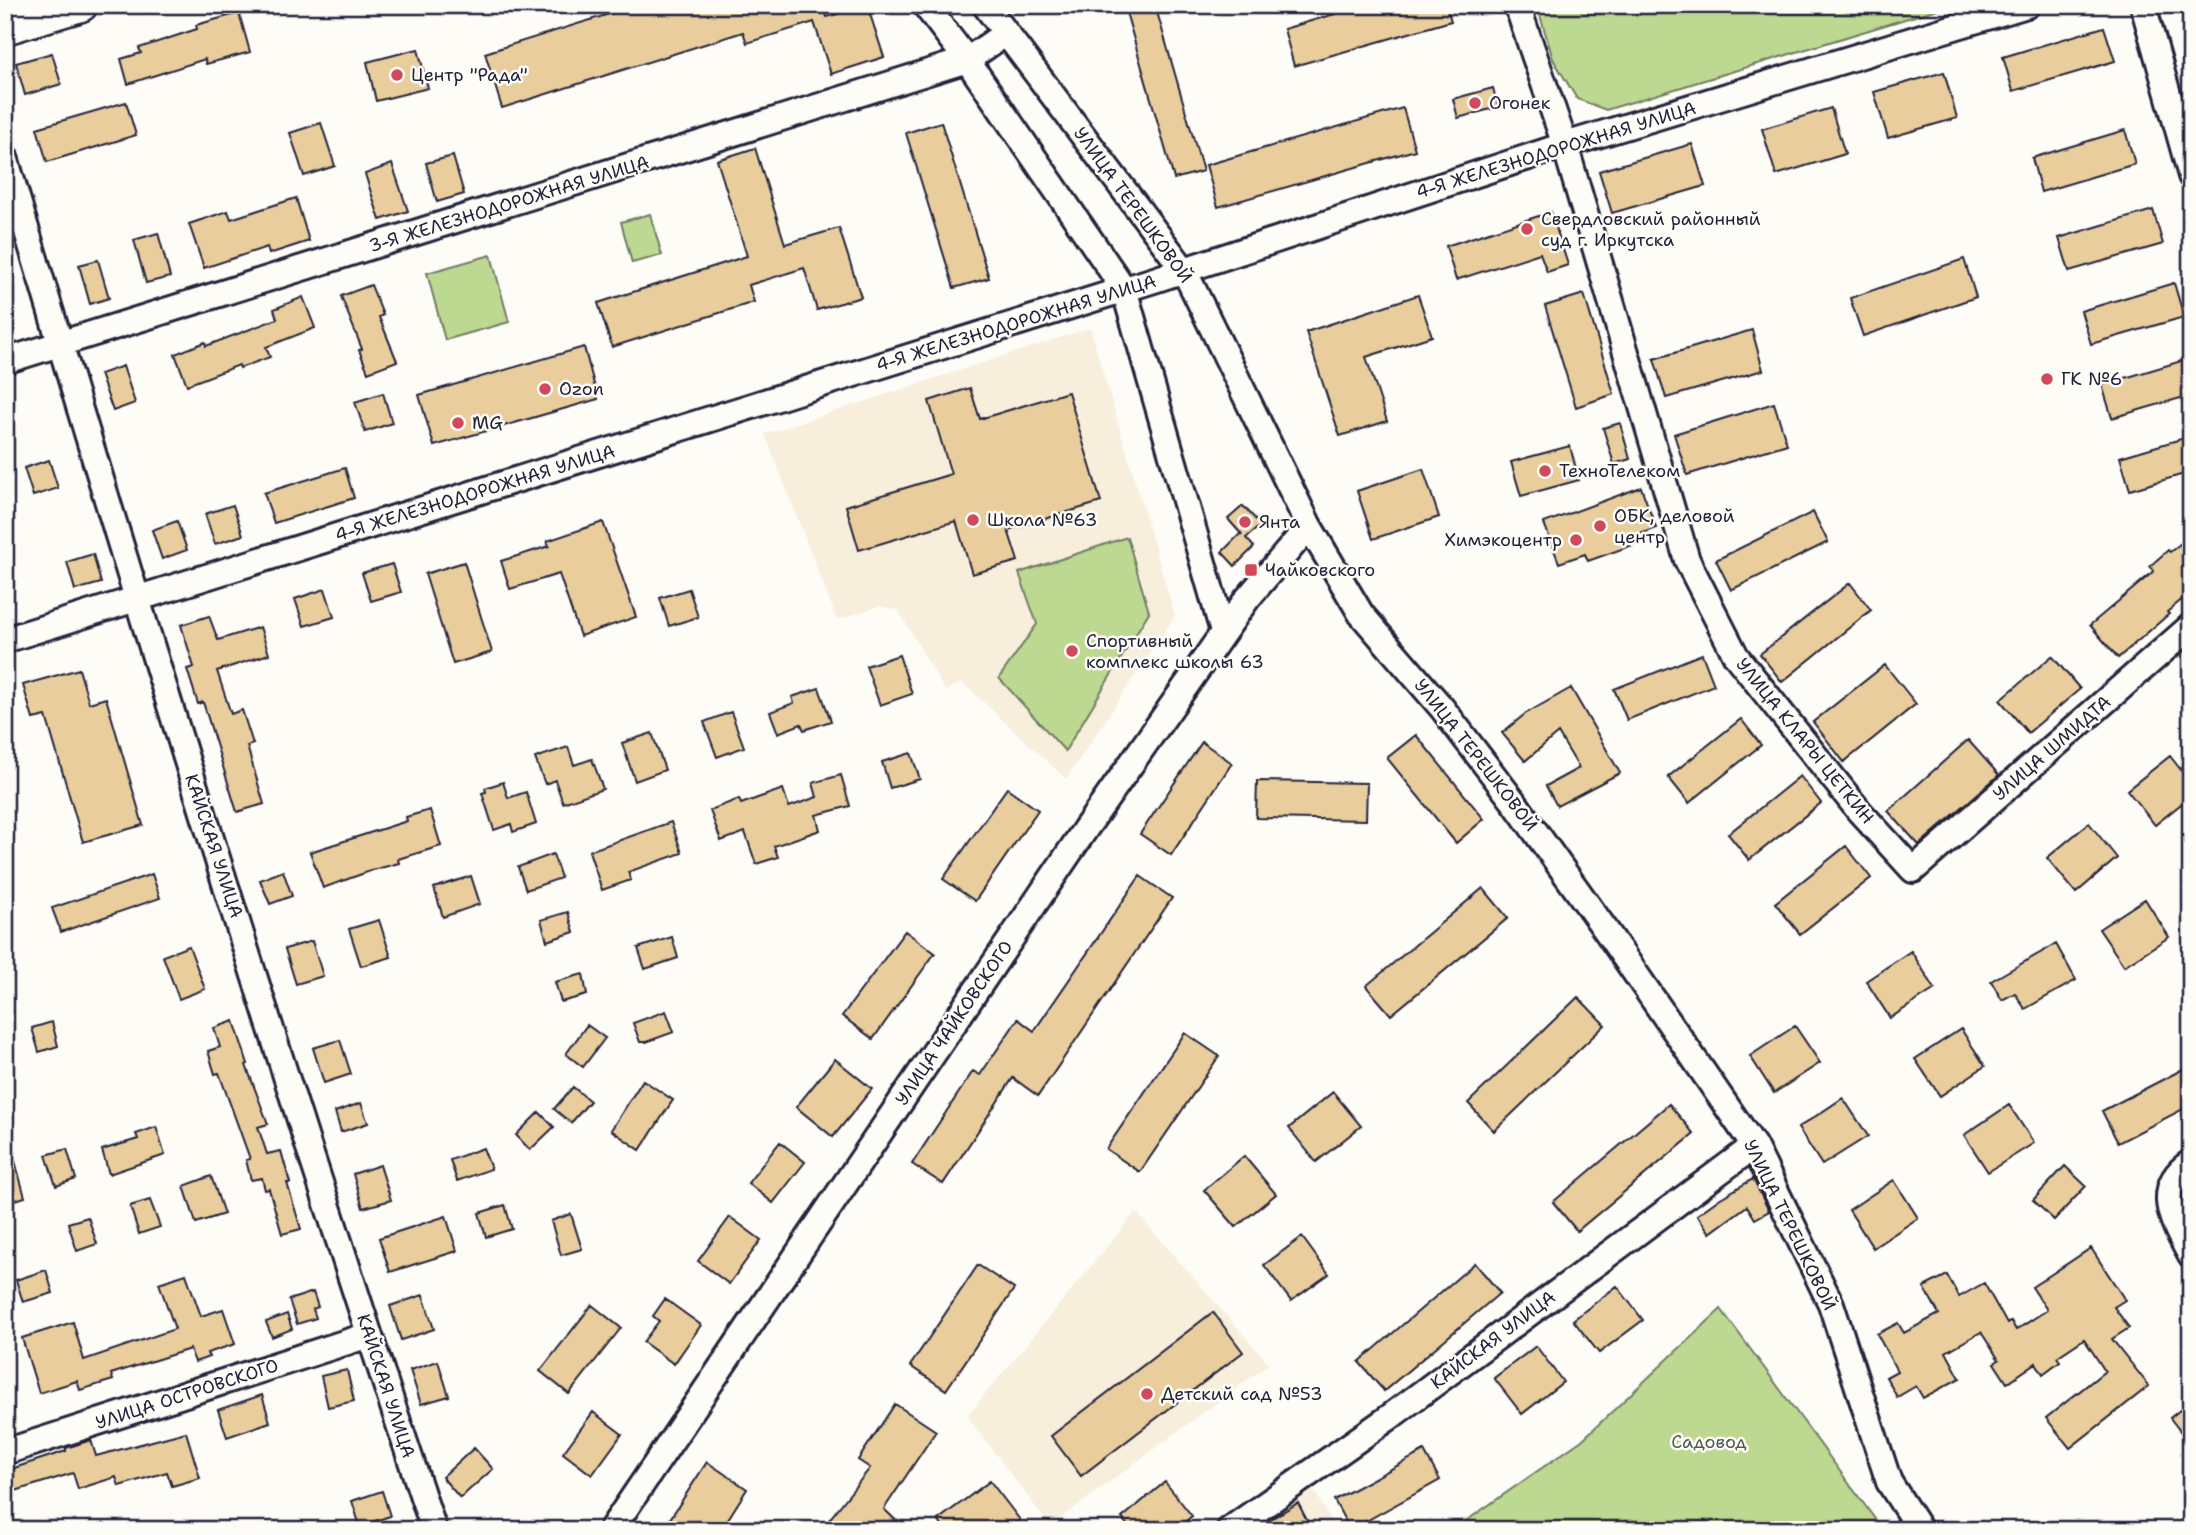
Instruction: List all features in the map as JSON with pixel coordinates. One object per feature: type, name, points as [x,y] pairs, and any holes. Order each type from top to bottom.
[{"type":"main road","points":[[5,28],[81,5]]},
{"type":"street","points":[[925,5],[967,60],[1124,289],[1223,632]]},
{"type":"street","name":"УЛИЦА ТЕРЕШКОВОЙ","points":[[985,5],[1184,270],[1309,526],[1361,614],[1442,708],[1517,806],[1754,1146],[1831,1304],[1889,1482],[1920,1530]]},
{"type":"street","name":"УЛИЦА КЛАРЫ ЦЕТКИН","points":[[1517,5],[1565,145],[1687,560],[1736,656],[1860,812],[1913,870]]},
{"type":"street","name":"4-Я ЖЕЛЕЗНОДОРОЖНАЯ УЛИЦА","points":[[5,640],[1184,270],[1565,145],[2026,5]]},
{"type":"street","points":[[2143,5],[2191,176]]},
{"type":"street","name":"3-Я ЖЕЛЕЗНОДОРОЖНАЯ УЛИЦА","points":[[5,361],[967,60],[1006,33]]},
{"type":"street","name":"КАЙСКАЯ УЛИЦА","points":[[5,158],[136,599],[369,1335],[434,1530]]},
{"type":"street","name":"УЛИЦА ЧАЙКОВСКОГО","points":[[611,1530],[1079,839],[1247,599],[1309,526]]},
{"type":"street","name":"УЛИЦА ШМИДТА","points":[[1913,870],[2191,626]]},
{"type":"street","name":"КАЙСКАЯ УЛИЦА","points":[[1229,1530],[1387,1419],[1754,1146]]},
{"type":"street","points":[[2186,1165],[2168,1191],[2171,1219],[2191,1256]]},
{"type":"street","name":"УЛИЦА ОСТРОВСКОГО","points":[[5,1452],[369,1335]]},
{"type":"shaded area","name":"Школа №63","points":[[1090,328],[1175,616],[1066,779],[962,682],[945,691],[898,610],[879,606],[837,620],[765,434]]},
{"type":"shaded area","points":[[1136,1212],[1269,1364],[1050,1526],[967,1416]]},
{"type":"shaded area","points":[[1311,1485],[1336,1530],[1247,1530]]},
{"type":"green space","points":[[1537,5],[1951,5],[1606,110],[1577,99],[1553,59]]},
{"type":"green space","points":[[650,214],[662,255],[632,263],[621,222]]},
{"type":"green space","points":[[491,255],[509,322],[445,340],[427,273]]},
{"type":"green space","name":"Спортивный комплекс школы 63","points":[[1127,537],[1149,612],[1065,751],[999,678],[1037,624],[1019,573]]},
{"type":"green space","name":"Садовод","points":[[1721,1309],[1883,1530],[1453,1530],[1582,1440]]},
{"type":"building","points":[[638,5],[823,5],[827,17],[867,5],[884,57],[831,74],[814,22],[747,43],[743,32],[502,108],[485,53]]},
{"type":"building","points":[[1124,5],[1155,5],[1203,171],[1174,179]]},
{"type":"building","points":[[1365,5],[1446,5],[1451,21],[1294,66],[1284,29]]},
{"type":"building","points":[[239,13],[250,52],[206,64],[205,59],[128,84],[121,59],[141,53],[139,48],[197,29],[196,25]]},
{"type":"building","points":[[2104,27],[2115,61],[2013,91],[2003,57]]},
{"type":"building","name":"Центр \"Рада\"","points":[[418,49],[428,88],[376,101],[367,62]]},
{"type":"building","points":[[52,53],[61,84],[25,95],[16,63]]},
{"type":"building","points":[[1944,72],[1957,118],[1888,138],[1874,92]]},
{"type":"building","name":"Огонек","points":[[1493,88],[1498,107],[1458,118],[1453,99]]},
{"type":"building","points":[[126,102],[136,135],[47,162],[37,128]]},
{"type":"building","points":[[1403,108],[1415,150],[1218,207],[1206,165]]},
{"type":"building","points":[[1831,108],[1845,154],[1776,175],[1762,129]]},
{"type":"building","points":[[941,122],[989,278],[954,288],[906,133]]},
{"type":"building","points":[[321,123],[335,166],[304,176],[290,133]]},
{"type":"building","points":[[2125,130],[2135,164],[2041,192],[2032,158]]},
{"type":"building","points":[[1692,144],[1705,186],[1612,213],[1599,171]]},
{"type":"building","points":[[755,148],[785,244],[839,228],[861,297],[817,310],[804,268],[749,285],[754,302],[612,347],[598,303],[747,256],[717,160]]},
{"type":"building","points":[[453,156],[464,194],[437,202],[426,163]]},
{"type":"building","points":[[392,164],[408,211],[380,220],[365,174]]},
{"type":"building","points":[[296,198],[309,241],[269,254],[267,247],[204,268],[189,224],[228,211],[231,219]]},
{"type":"building","points":[[2153,210],[2163,244],[2069,271],[2059,238]]},
{"type":"building","name":"Свердловский районный суд г. Иркутска","points":[[1551,212],[1568,265],[1547,272],[1540,253],[1456,280],[1446,246]]},
{"type":"building","points":[[158,233],[170,277],[146,283],[134,240]]},
{"type":"building","points":[[1964,259],[1976,297],[1863,336],[1850,298]]},
{"type":"building","points":[[98,260],[109,298],[90,304],[79,265]]},
{"type":"building","points":[[2174,283],[2184,317],[2091,344],[2081,311]]},
{"type":"building","points":[[371,285],[383,315],[379,317],[397,361],[368,372],[341,296]]},
{"type":"building","points":[[1584,294],[1614,394],[1576,407],[1545,306]]},
{"type":"building","points":[[1418,295],[1432,336],[1366,357],[1387,421],[1340,436],[1306,332]]},
{"type":"building","points":[[303,297],[315,328],[266,347],[270,357],[240,368],[239,365],[187,385],[175,354],[205,342],[206,346],[277,319],[274,309]]},
{"type":"building","points":[[1752,330],[1763,370],[1666,398],[1654,359]]},
{"type":"building","points":[[584,347],[598,399],[434,446],[419,395]]},
{"type":"building","points":[[2191,358],[2191,395],[2112,418],[2102,385]]},
{"type":"building","points":[[123,366],[135,403],[113,411],[100,374]]},
{"type":"building","name":"Школа №63","points":[[970,388],[980,419],[1068,392],[1101,502],[1008,530],[1018,561],[972,574],[956,521],[859,550],[846,506],[951,474],[929,401]]},
{"type":"building","points":[[383,393],[392,423],[365,432],[355,402]]},
{"type":"building","points":[[1774,403],[1787,444],[1687,475],[1674,434]]},
{"type":"building","points":[[1620,423],[1630,459],[1614,464],[1603,428]]},
{"type":"building","points":[[2191,436],[2191,472],[2130,490],[2120,457]]},
{"type":"building","name":"ТехноТелеком","points":[[1570,446],[1579,480],[1521,496],[1511,462]]},
{"type":"building","points":[[49,460],[58,488],[33,496],[24,468]]},
{"type":"building","points":[[345,468],[354,498],[274,523],[264,493]]},
{"type":"building","points":[[1423,469],[1439,517],[1373,539],[1357,491]]},
{"type":"building","name":"ОБК, деловой центр","points":[[1641,487],[1656,528],[1630,538],[1633,545],[1588,561],[1585,554],[1559,563],[1544,523]]},
{"type":"building","points":[[233,505],[243,535],[215,544],[205,514]]},
{"type":"building","points":[[1243,506],[1261,525],[1246,538],[1254,547],[1235,566],[1222,552],[1241,533],[1228,519]]},
{"type":"building","points":[[1813,512],[1828,542],[1731,590],[1716,560]]},
{"type":"building","points":[[177,521],[187,550],[162,559],[152,530]]},
{"type":"building","points":[[603,522],[636,617],[580,636],[559,574],[510,589],[501,561],[549,546],[547,541]]},
{"type":"building","points":[[2191,535],[2191,592],[2118,658],[2090,625],[2154,571],[2150,566]]},
{"type":"building","points":[[93,554],[101,583],[75,590],[67,562]]},
{"type":"building","points":[[464,562],[492,652],[453,664],[425,574]]},
{"type":"building","points":[[392,564],[401,592],[371,601],[362,573]]},
{"type":"building","points":[[1850,583],[1871,610],[1782,682],[1760,654]]},
{"type":"building","points":[[325,589],[334,617],[304,626],[295,599]]},
{"type":"building","points":[[689,589],[698,617],[669,626],[660,598]]},
{"type":"building","points":[[209,616],[218,640],[260,627],[269,654],[217,671],[231,714],[242,710],[253,744],[247,746],[264,804],[237,812],[203,702],[198,704],[187,669],[194,667],[181,625]]},
{"type":"building","points":[[1702,654],[1714,685],[1627,720],[1614,689]]},
{"type":"building","points":[[899,655],[912,694],[880,705],[866,666]]},
{"type":"building","points":[[2052,656],[2080,689],[2028,733],[2000,700]]},
{"type":"building","points":[[1885,665],[1916,704],[1844,762],[1813,722]]},
{"type":"building","points":[[79,669],[89,703],[106,698],[143,825],[83,842],[46,716],[33,719],[23,685]]},
{"type":"building","points":[[819,688],[831,721],[804,730],[801,724],[778,733],[770,712],[794,703],[792,697]]},
{"type":"building","points":[[1571,688],[1620,773],[1557,806],[1546,786],[1579,768],[1558,733],[1525,761],[1502,733],[1525,714]]},
{"type":"building","points":[[731,712],[744,747],[717,757],[704,722]]},
{"type":"building","points":[[1741,719],[1761,745],[1689,803],[1668,777]]},
{"type":"building","points":[[652,733],[665,770],[635,781],[622,743]]},
{"type":"building","points":[[1416,735],[1484,819],[1456,843],[1387,758]]},
{"type":"building","points":[[1968,740],[1999,775],[1919,845],[1888,811]]},
{"type":"building","points":[[1202,742],[1232,763],[1171,855],[1140,834]]},
{"type":"building","points":[[568,747],[574,765],[592,759],[603,789],[563,803],[555,780],[545,784],[535,758]]},
{"type":"building","points":[[911,753],[920,779],[890,788],[882,762]]},
{"type":"building","points":[[2170,756],[2191,783],[2191,796],[2155,825],[2127,790]]},
{"type":"building","points":[[841,775],[850,806],[816,815],[820,830],[774,846],[778,857],[756,864],[745,832],[721,841],[710,810],[739,799],[741,804],[783,789],[789,807],[817,797],[813,783]]},
{"type":"building","points":[[1800,776],[1821,803],[1749,860],[1728,834]]},
{"type":"building","points":[[1257,781],[1367,783],[1366,820],[1256,818]]},
{"type":"building","points":[[503,782],[508,798],[526,792],[536,824],[513,832],[511,824],[494,830],[482,793],[486,792],[485,788]]},
{"type":"building","points":[[1007,788],[1038,810],[975,901],[943,879]]},
{"type":"building","points":[[430,810],[441,846],[398,859],[399,863],[323,888],[310,852],[407,821],[406,817]]},
{"type":"building","points":[[671,822],[682,853],[628,872],[631,880],[602,890],[589,851]]},
{"type":"building","points":[[2089,823],[2117,858],[2076,893],[2047,858]]},
{"type":"building","points":[[1846,846],[1871,878],[1800,934],[1775,903]]},
{"type":"building","points":[[553,854],[561,878],[526,890],[518,867]]},
{"type":"building","points":[[283,871],[292,896],[270,904],[260,880]]},
{"type":"building","points":[[152,874],[160,898],[61,932],[52,908]]},
{"type":"building","points":[[471,876],[480,904],[443,917],[434,888]]},
{"type":"building","points":[[1140,876],[1172,898],[1038,1096],[1013,1078],[943,1184],[912,1164],[973,1071],[980,1075],[1018,1019],[1034,1031]]},
{"type":"building","points":[[1483,888],[1508,918],[1391,1015],[1366,986]]},
{"type":"building","points":[[2145,899],[2169,937],[2124,966],[2099,929]]},
{"type":"building","points":[[568,912],[574,932],[547,941],[541,920]]},
{"type":"building","points":[[379,920],[391,957],[361,966],[349,929]]},
{"type":"building","points":[[905,931],[935,953],[873,1039],[842,1016]]},
{"type":"building","points":[[672,937],[678,958],[645,969],[638,948]]},
{"type":"building","points":[[312,941],[323,976],[296,984],[285,949]]},
{"type":"building","points":[[2056,944],[2076,980],[2025,1009],[2015,993],[2002,1000],[1991,981]]},
{"type":"building","points":[[189,946],[205,989],[179,999],[163,956]]},
{"type":"building","points":[[1911,951],[1935,989],[1890,1018],[1866,981]]},
{"type":"building","points":[[583,974],[587,995],[561,1002],[555,982]]},
{"type":"building","points":[[1578,997],[1605,1025],[1494,1131],[1468,1103]]},
{"type":"building","points":[[666,1011],[674,1032],[640,1042],[633,1023]]},
{"type":"building","points":[[234,1021],[248,1064],[246,1065],[268,1124],[258,1127],[267,1154],[281,1151],[290,1183],[287,1183],[301,1229],[282,1234],[269,1189],[265,1190],[262,1178],[251,1180],[246,1160],[250,1159],[219,1073],[215,1074],[208,1051],[220,1047],[214,1028]]},
{"type":"building","points":[[52,1022],[58,1046],[39,1052],[32,1028]]},
{"type":"building","points":[[587,1025],[605,1038],[583,1067],[566,1054]]},
{"type":"building","points":[[1795,1026],[1820,1063],[1774,1093],[1750,1056]]},
{"type":"building","points":[[1961,1029],[1985,1066],[1940,1096],[1915,1059]]},
{"type":"building","points":[[1185,1033],[1219,1056],[1140,1172],[1106,1149]]},
{"type":"building","points":[[340,1040],[351,1074],[324,1083],[313,1048]]},
{"type":"building","points":[[835,1059],[872,1089],[833,1137],[796,1107]]},
{"type":"building","points":[[2191,1065],[2191,1105],[2118,1143],[2102,1111]]},
{"type":"building","points":[[643,1080],[673,1100],[640,1150],[611,1130]]},
{"type":"building","points":[[573,1087],[590,1101],[571,1123],[554,1109]]},
{"type":"building","points":[[1333,1092],[1361,1126],[1316,1162],[1289,1128]]},
{"type":"building","points":[[1843,1098],[1868,1136],[1822,1165],[1798,1128]]},
{"type":"building","points":[[361,1103],[368,1123],[341,1132],[335,1112]]},
{"type":"building","points":[[1669,1104],[1694,1134],[1577,1231],[1553,1202]]},
{"type":"building","points":[[2009,1105],[2034,1143],[1988,1172],[1964,1135]]},
{"type":"building","points":[[539,1112],[554,1127],[530,1150],[516,1135]]},
{"type":"building","points":[[156,1127],[165,1155],[109,1174],[102,1150],[138,1139],[136,1134]]},
{"type":"building","points":[[780,1142],[805,1162],[773,1203],[748,1183]]},
{"type":"building","points":[[5,1143],[10,1143],[25,1197],[5,1203]]},
{"type":"building","points":[[483,1148],[491,1169],[457,1181],[450,1160]]},
{"type":"building","points":[[67,1149],[76,1179],[56,1186],[46,1155]]},
{"type":"building","points":[[1244,1156],[1276,1194],[1236,1227],[1204,1190]]},
{"type":"building","points":[[380,1165],[391,1200],[363,1208],[353,1174]]},
{"type":"building","points":[[2065,1166],[2086,1186],[2054,1220],[2033,1200]]},
{"type":"building","points":[[211,1176],[224,1214],[196,1223],[184,1186]]},
{"type":"building","points":[[1753,1179],[1769,1211],[1755,1219],[1747,1206],[1710,1233],[1697,1215]]},
{"type":"building","points":[[1894,1180],[1918,1218],[1873,1248],[1849,1210]]},
{"type":"building","points":[[150,1200],[160,1227],[139,1234],[130,1206]]},
{"type":"building","points":[[505,1205],[512,1229],[486,1237],[479,1213]]},
{"type":"building","points":[[571,1214],[582,1249],[561,1255],[551,1221]]},
{"type":"building","points":[[446,1216],[457,1251],[390,1272],[379,1238]]},
{"type":"building","points":[[88,1217],[97,1244],[77,1251],[68,1223]]},
{"type":"building","points":[[730,1217],[761,1240],[729,1284],[698,1261]]},
{"type":"building","points":[[1302,1237],[1329,1274],[1291,1301],[1264,1265]]},
{"type":"building","points":[[2091,1248],[2125,1300],[2114,1307],[2129,1328],[2112,1339],[2149,1386],[2070,1448],[2046,1418],[2105,1371],[2084,1339],[2057,1357],[2060,1361],[2043,1374],[2036,1363],[2007,1383],[1994,1363],[1999,1360],[1981,1332],[1946,1352],[1960,1378],[1923,1398],[1916,1386],[1897,1397],[1886,1377],[1897,1371],[1877,1334],[1898,1323],[1904,1333],[1939,1314],[1924,1287],[1947,1275],[1959,1297],[1984,1283],[2007,1324],[2011,1321],[2016,1330],[2047,1310],[2032,1287]]},
{"type":"building","points":[[1475,1263],[1500,1293],[1384,1391],[1359,1362]]},
{"type":"building","points":[[978,1265],[1014,1289],[946,1390],[910,1366]]},
{"type":"building","points":[[46,1270],[53,1293],[23,1302],[16,1280]]},
{"type":"building","points":[[186,1274],[201,1316],[223,1309],[235,1344],[207,1353],[209,1357],[195,1362],[190,1349],[111,1374],[113,1380],[80,1390],[77,1381],[39,1393],[22,1338],[73,1322],[84,1360],[175,1329],[159,1283]]},
{"type":"building","points":[[1617,1286],[1643,1320],[1599,1353],[1573,1320]]},
{"type":"building","points":[[313,1292],[318,1307],[313,1309],[316,1318],[297,1324],[289,1300]]},
{"type":"building","points":[[423,1295],[434,1329],[401,1340],[390,1306]]},
{"type":"building","points":[[665,1299],[701,1325],[674,1364],[643,1342],[659,1321],[653,1316]]},
{"type":"building","points":[[592,1305],[621,1328],[569,1394],[540,1371]]},
{"type":"building","name":"Детский сад №53","points":[[1213,1312],[1243,1352],[1081,1476],[1051,1436]]},
{"type":"building","points":[[287,1314],[292,1329],[272,1337],[266,1322]]},
{"type":"building","points":[[1536,1346],[1563,1382],[1522,1414],[1494,1378]]},
{"type":"building","points":[[438,1361],[449,1396],[421,1404],[410,1370]]},
{"type":"building","points":[[347,1370],[354,1401],[328,1407],[321,1376]]},
{"type":"building","points":[[262,1395],[270,1422],[227,1437],[218,1410]]},
{"type":"building","points":[[2191,1401],[2191,1445],[2170,1418]]},
{"type":"building","points":[[895,1404],[936,1431],[884,1509],[906,1530],[821,1530],[870,1468],[858,1460]]},
{"type":"building","points":[[593,1412],[622,1434],[592,1475],[563,1453]]},
{"type":"building","points":[[186,1432],[200,1478],[172,1486],[167,1472],[119,1486],[116,1477],[78,1489],[73,1473],[12,1492],[5,1471],[91,1440],[96,1456]]},
{"type":"building","points":[[474,1448],[493,1469],[460,1498],[442,1477]]},
{"type":"building","points":[[1424,1451],[1440,1480],[1350,1530],[1334,1500]]},
{"type":"building","points":[[707,1462],[747,1489],[721,1530],[687,1530],[670,1519]]},
{"type":"building","points":[[990,1481],[1020,1520],[1008,1530],[945,1530],[938,1520]]},
{"type":"building","points":[[1165,1482],[1192,1516],[1175,1530],[1131,1530],[1122,1518]]},
{"type":"building","points":[[382,1491],[390,1516],[360,1526],[352,1501]]},
{"type":"building","points":[[1298,1503],[1312,1530],[1255,1530],[1266,1522]]},
{"type":"place","name":"Центр \"Рада\"","points":[[397,75]]},
{"type":"place","name":"Огонек","points":[[1475,103]]},
{"type":"place","name":"Свердловский районный суд г. Иркутска","points":[[1527,229]]},
{"type":"place","name":"ГК №6","points":[[2047,379]]},
{"type":"place","name":"Ozon","points":[[545,389]]},
{"type":"place","name":"MG","points":[[458,423]]},
{"type":"place","name":"ТехноТелеком","points":[[1545,471]]},
{"type":"place","name":"Школа №63","points":[[973,520]]},
{"type":"place","name":"Янта","points":[[1245,522]]},
{"type":"place","name":"ОБК, деловой центр","points":[[1600,526]]},
{"type":"place","name":"Химэкоцентр","points":[[1576,540]]},
{"type":"place","name":"Чайковского","points":[[1251,570]]},
{"type":"place","name":"Спортивный комплекс школы 63","points":[[1072,651]]},
{"type":"place","name":"Детский сад №53","points":[[1147,1394]]}]
